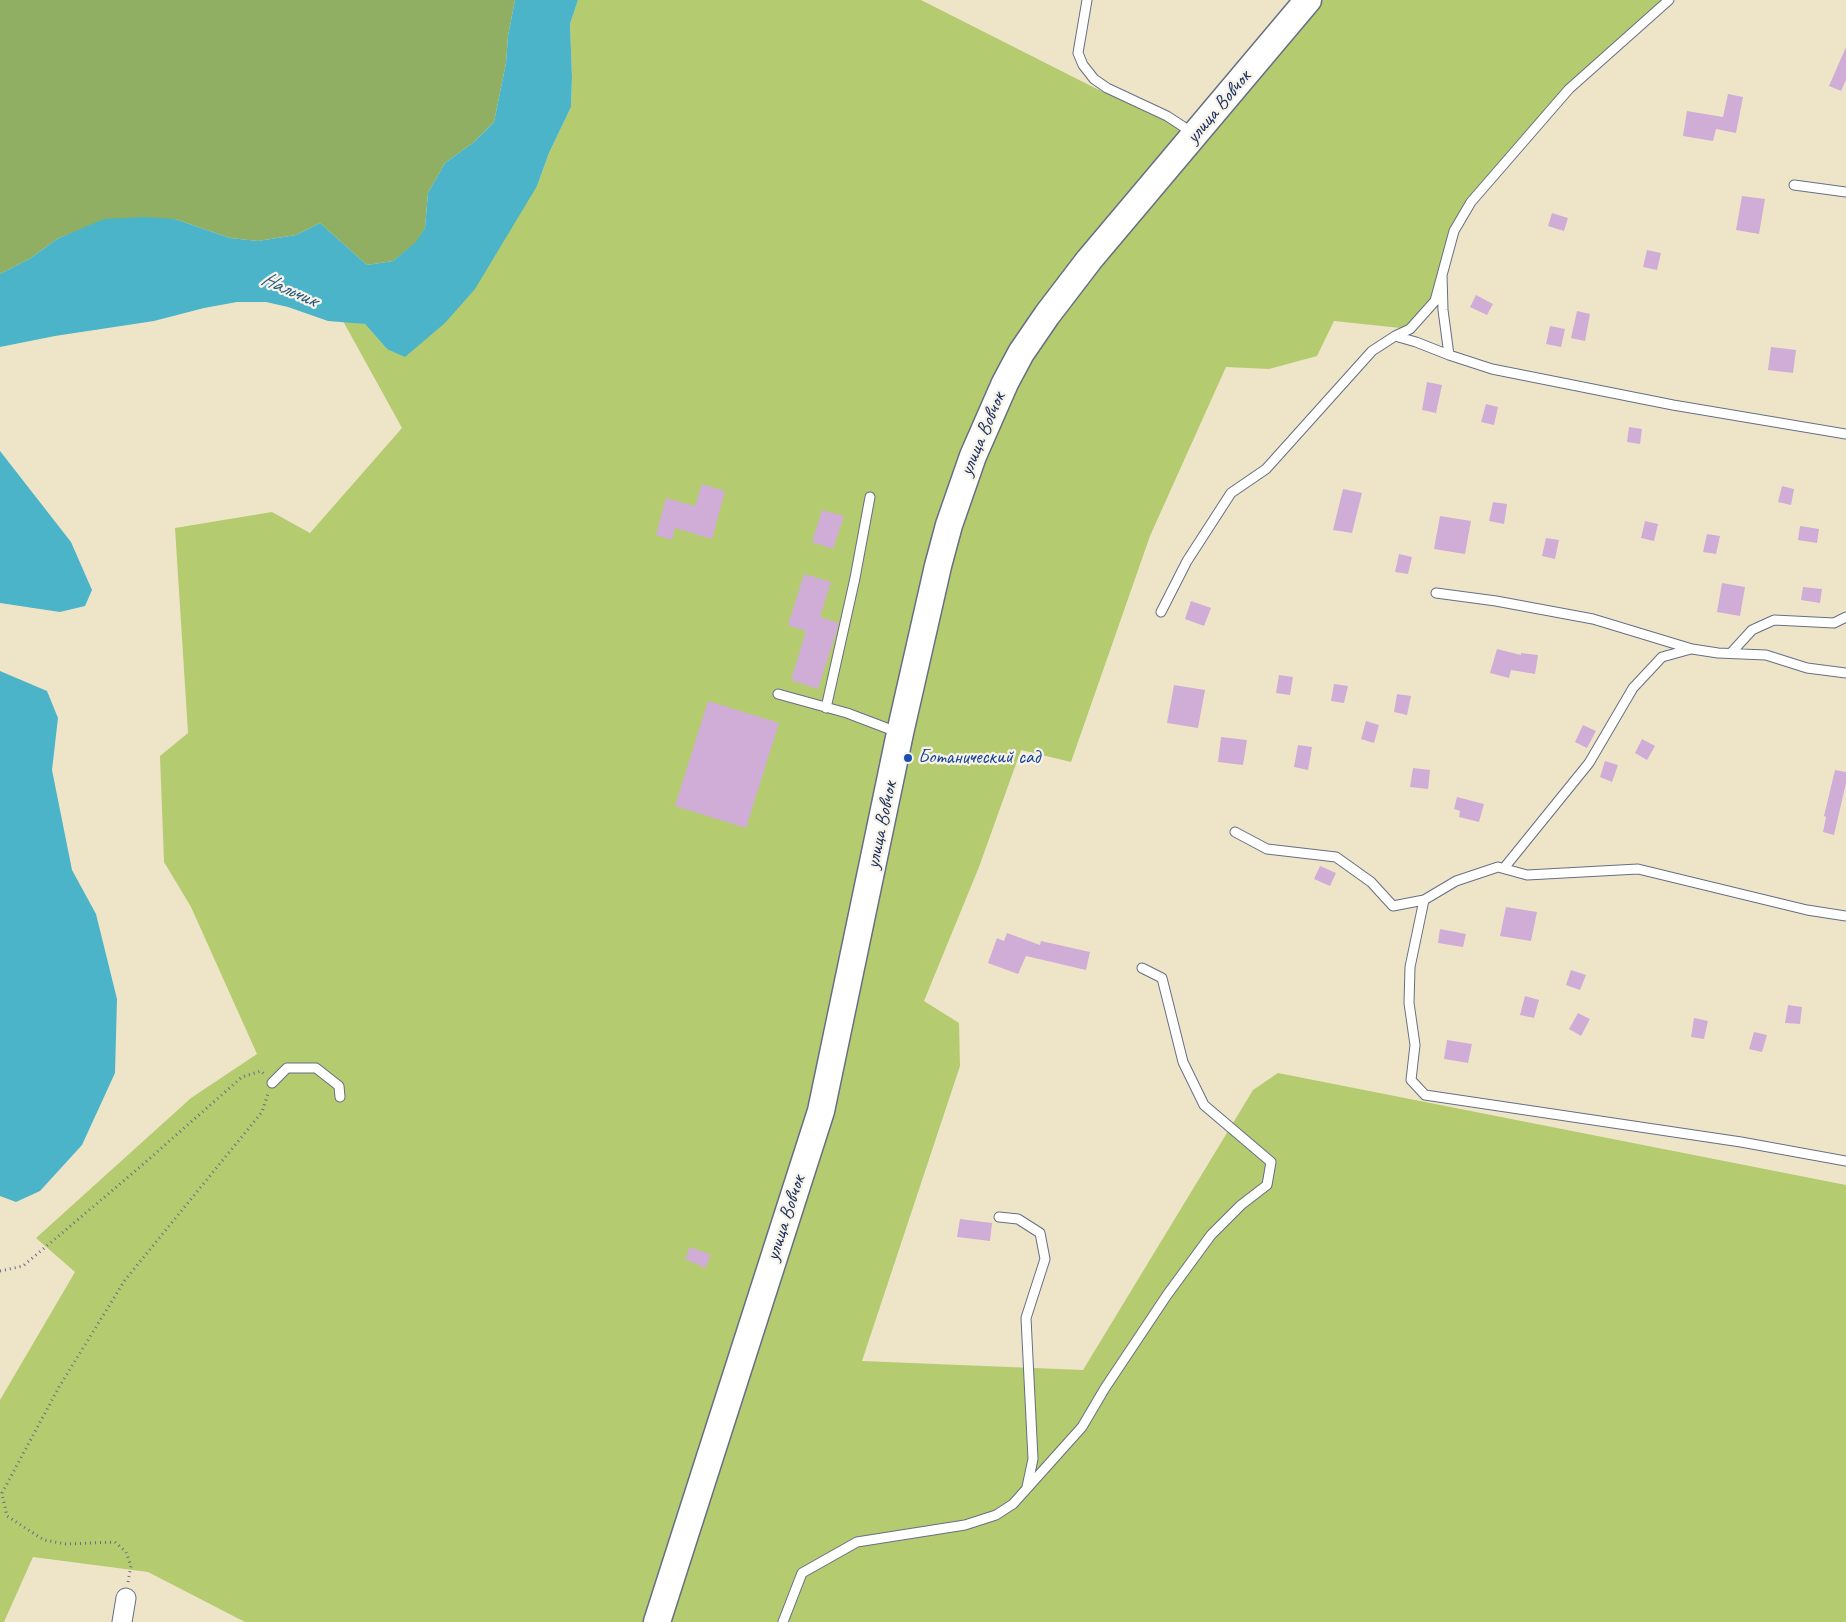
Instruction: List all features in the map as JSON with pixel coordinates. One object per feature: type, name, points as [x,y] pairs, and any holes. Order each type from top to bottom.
[{"type":"street","name":"улица Вовчок","points":[[657,1622],[821,1111],[900,733],[949,525],[972,456],[1021,353],[1089,260],[1308,0]]},
{"type":"street","points":[[122,1622],[126,1598]]},
{"type":"lane","points":[[1087,0],[1078,53],[1082,65],[1094,80],[1167,116],[1195,134]]},
{"type":"lane","points":[[1160,612],[1186,561],[1231,493],[1266,469],[1372,351],[1395,336],[1410,330],[1435,301],[1454,231],[1470,202],[1569,89],[1669,0]]},
{"type":"lane","points":[[1794,185],[1846,192]]},
{"type":"lane","points":[[1442,275],[1443,310],[1449,355]]},
{"type":"lane","points":[[1395,336],[1492,369],[1673,405],[1846,434]]},
{"type":"lane","points":[[826,708],[855,578],[870,497]]},
{"type":"lane","points":[[1436,593],[1496,601],[1593,619],[1692,649],[1718,653],[1766,655],[1807,668],[1846,673]]},
{"type":"lane","points":[[1731,653],[1752,630],[1774,620],[1834,622],[1846,617]]},
{"type":"lane","points":[[1504,868],[1589,763],[1633,688],[1662,658],[1692,649]]},
{"type":"lane","points":[[778,694],[847,713],[900,733]]},
{"type":"lane","points":[[1234,832],[1267,850],[1336,857],[1372,882],[1393,906],[1424,900],[1456,881],[1498,867],[1527,875],[1638,869],[1807,910],[1846,916]]},
{"type":"lane","points":[[1424,900],[1410,967],[1409,1003],[1415,1045],[1411,1080],[1425,1095],[1741,1142],[1846,1161]]},
{"type":"lane","points":[[783,1622],[802,1573],[857,1542],[965,1525],[996,1515],[1013,1504],[1082,1427],[1167,1295],[1210,1235],[1241,1205],[1267,1185],[1271,1162],[1204,1105],[1183,1062],[1162,978],[1142,968]]},
{"type":"lane","points":[[272,1084],[287,1068],[316,1068],[338,1086],[340,1097]]},
{"type":"lane","points":[[999,1217],[1018,1219],[1040,1233],[1045,1259],[1026,1318],[1033,1459],[1027,1487]]},
{"type":"path","points":[[0,1272],[23,1266],[140,1167],[242,1076],[261,1071],[272,1084],[262,1112],[126,1280],[59,1387],[2,1493],[7,1516],[44,1540],[66,1544],[115,1542],[126,1552],[131,1566],[126,1598]]},
{"type":"green space","points":[[0,0],[515,0],[508,36],[506,63],[494,122],[474,142],[445,163],[428,193],[425,228],[417,242],[393,261],[367,265],[320,223],[296,235],[258,241],[230,238],[175,219],[72,233],[57,239],[31,258],[0,274]]},
{"type":"green space","points":[[578,0],[921,0],[1097,89],[1159,116],[1193,138],[1308,0],[1669,0],[1569,89],[1471,202],[1454,231],[1435,301],[1410,329],[1334,321],[1317,356],[1269,369],[1226,367],[1150,536],[1071,762],[1021,750],[979,867],[924,1001],[959,1023],[960,1066],[862,1361],[1083,1370],[1253,1090],[1278,1073],[1846,1185],[1846,1622],[245,1622],[148,1572],[33,1557],[4,1622],[0,1622],[0,1400],[75,1272],[36,1238],[191,1098],[257,1054],[191,907],[164,862],[160,756],[188,733],[175,528],[272,512],[310,533],[402,428],[343,321],[365,324],[387,349],[537,186],[549,153],[571,107],[570,24]]},
{"type":"water","name":"Нальчик","points":[[515,0],[578,0],[570,24],[571,107],[549,153],[537,186],[475,289],[445,323],[405,357],[387,349],[365,324],[328,321],[288,307],[266,302],[237,302],[204,308],[154,321],[55,336],[0,347],[0,274],[31,258],[57,239],[104,219],[145,217],[175,219],[230,238],[258,241],[296,235],[320,223],[367,265],[393,261],[416,242],[425,228],[428,193],[445,163],[474,142],[494,122],[506,63],[508,36]]},
{"type":"water","points":[[0,451],[71,542],[92,590],[85,606],[60,612],[0,603]]},
{"type":"water","points":[[0,671],[47,691],[58,718],[52,770],[72,870],[96,914],[117,999],[115,1073],[82,1145],[40,1191],[16,1202],[0,1196]]},
{"type":"building","points":[[1846,47],[1846,80],[1841,91],[1829,86]]},
{"type":"building","points":[[1728,94],[1743,97],[1736,133],[1716,129],[1713,141],[1683,136],[1687,111],[1723,117]]},
{"type":"building","points":[[1742,196],[1765,199],[1759,234],[1736,230]]},
{"type":"building","points":[[1552,213],[1568,218],[1564,231],[1548,226]]},
{"type":"building","points":[[1647,250],[1661,253],[1657,270],[1643,267]]},
{"type":"building","points":[[1476,295],[1493,304],[1487,315],[1470,307]]},
{"type":"building","points":[[1577,311],[1590,314],[1585,341],[1571,338]]},
{"type":"building","points":[[1550,326],[1565,329],[1561,347],[1546,344]]},
{"type":"building","points":[[1771,347],[1796,350],[1793,373],[1768,370]]},
{"type":"building","points":[[1427,382],[1442,385],[1436,413],[1422,410]]},
{"type":"building","points":[[1486,404],[1498,407],[1494,425],[1481,422]]},
{"type":"building","points":[[1629,427],[1642,429],[1640,444],[1627,442]]},
{"type":"building","points":[[702,484],[725,491],[712,539],[675,528],[672,540],[656,535],[666,498],[695,506]]},
{"type":"building","points":[[1782,486],[1794,489],[1791,505],[1778,502]]},
{"type":"building","points":[[1343,489],[1362,493],[1352,533],[1333,530]]},
{"type":"building","points":[[1493,502],[1507,504],[1504,524],[1489,521]]},
{"type":"building","points":[[822,510],[844,516],[833,549],[812,542]]},
{"type":"building","points":[[1440,516],[1471,521],[1465,554],[1434,549]]},
{"type":"building","points":[[1645,521],[1658,524],[1654,541],[1641,538]]},
{"type":"building","points":[[1800,526],[1819,529],[1817,543],[1798,540]]},
{"type":"building","points":[[1707,534],[1720,536],[1716,554],[1703,552]]},
{"type":"building","points":[[1546,538],[1559,540],[1555,559],[1542,556]]},
{"type":"building","points":[[1399,554],[1412,557],[1408,574],[1395,572]]},
{"type":"building","points":[[804,574],[831,582],[820,617],[839,623],[818,689],[791,680],[806,631],[788,625]]},
{"type":"building","points":[[1722,583],[1745,587],[1740,616],[1717,612]]},
{"type":"building","points":[[1803,587],[1822,589],[1820,603],[1801,600]]},
{"type":"building","points":[[1191,601],[1211,608],[1204,626],[1185,619]]},
{"type":"building","points":[[1497,649],[1521,655],[1521,653],[1538,655],[1535,674],[1511,670],[1509,678],[1490,673]]},
{"type":"building","points":[[1279,675],[1293,677],[1290,695],[1276,693]]},
{"type":"building","points":[[1334,684],[1348,686],[1344,703],[1331,701]]},
{"type":"building","points":[[1174,685],[1205,690],[1198,728],[1167,723]]},
{"type":"building","points":[[1397,694],[1411,696],[1407,715],[1394,712]]},
{"type":"building","points":[[708,701],[779,723],[746,828],[675,806]]},
{"type":"building","points":[[1366,721],[1379,725],[1374,743],[1361,739]]},
{"type":"building","points":[[1583,725],[1596,731],[1587,748],[1575,742]]},
{"type":"building","points":[[1221,737],[1247,740],[1243,765],[1218,762]]},
{"type":"building","points":[[1642,739],[1655,746],[1647,760],[1635,753]]},
{"type":"building","points":[[1298,745],[1312,747],[1308,770],[1294,767]]},
{"type":"building","points":[[1605,761],[1618,765],[1612,782],[1600,777]]},
{"type":"building","points":[[1413,768],[1430,770],[1428,789],[1410,787]]},
{"type":"building","points":[[1835,770],[1846,772],[1846,783],[1834,835],[1823,832],[1826,817],[1824,816]]},
{"type":"building","points":[[1457,797],[1484,804],[1479,822],[1459,817],[1460,811],[1454,809]]},
{"type":"building","points":[[1320,866],[1336,873],[1330,886],[1314,879]]},
{"type":"building","points":[[1506,907],[1537,912],[1531,941],[1500,936]]},
{"type":"building","points":[[1440,929],[1466,934],[1463,947],[1438,943]]},
{"type":"building","points":[[1007,933],[1040,945],[1041,941],[1090,952],[1086,970],[1026,956],[1018,974],[988,963],[997,938],[1004,941]]},
{"type":"building","points":[[1571,970],[1586,975],[1580,990],[1566,985]]},
{"type":"building","points":[[1525,996],[1539,1000],[1534,1018],[1520,1015]]},
{"type":"building","points":[[1788,1005],[1802,1007],[1800,1024],[1785,1023]]},
{"type":"building","points":[[1578,1013],[1590,1019],[1581,1036],[1569,1029]]},
{"type":"building","points":[[1694,1018],[1708,1021],[1704,1039],[1691,1037]]},
{"type":"building","points":[[1754,1032],[1767,1035],[1762,1052],[1749,1049]]},
{"type":"building","points":[[1447,1040],[1472,1044],[1468,1063],[1444,1059]]},
{"type":"building","points":[[960,1219],[992,1223],[990,1241],[957,1237]]},
{"type":"building","points":[[690,1247],[711,1255],[705,1268],[685,1259]]},
{"type":"place","name":"Ботанический сад","points":[[908,758]]}]
